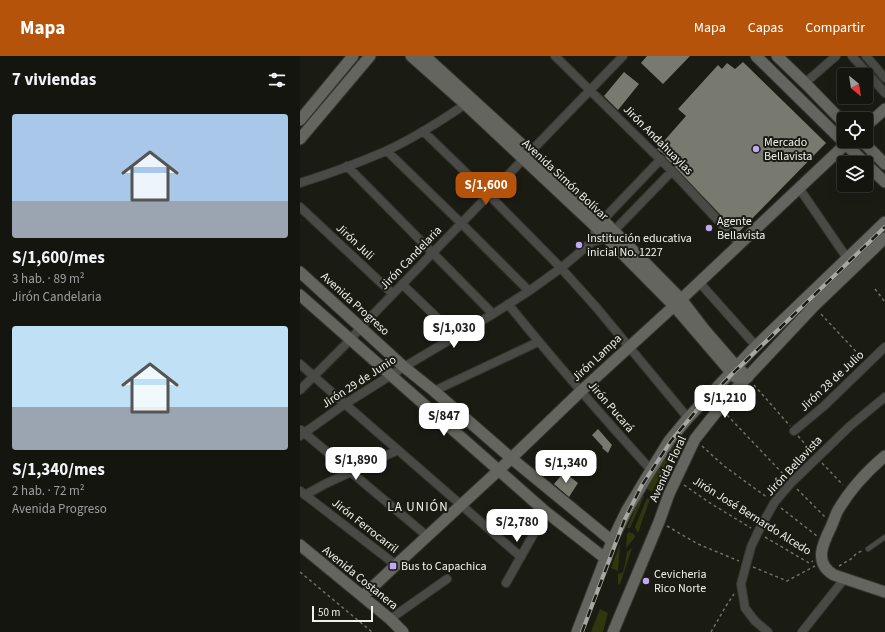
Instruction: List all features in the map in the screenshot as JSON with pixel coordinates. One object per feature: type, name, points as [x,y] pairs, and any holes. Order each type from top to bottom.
[{"type":"street","points":[[300,120],[353,56]]},
{"type":"street","points":[[300,140],[370,56]]},
{"type":"street","name":"Avenida Simón Bolívar","points":[[411,56],[469,102]]},
{"type":"street","name":"Avenida Simón Bolívar","points":[[425,56],[469,102],[599,223],[678,302],[704,329],[733,369],[744,380]]},
{"type":"street","name":"Jirón Andahuaylas","points":[[554,56],[672,170],[740,244]]},
{"type":"street","name":"Jirón Candelaria","points":[[300,390],[351,339],[402,284],[623,56]]},
{"type":"street","points":[[756,56],[837,133]]},
{"type":"street","points":[[776,56],[837,116]]},
{"type":"street","points":[[805,83],[836,56]]},
{"type":"street","points":[[852,56],[885,93]]},
{"type":"street","points":[[866,56],[885,78]]},
{"type":"street","points":[[300,183],[387,151],[423,131],[469,102]]},
{"type":"street","points":[[873,120],[885,109]]},
{"type":"street","points":[[423,131],[561,268],[596,306],[688,418]]},
{"type":"street","name":"Jirón Lampa","points":[[363,596],[841,148]]},
{"type":"street","points":[[852,148],[860,156]]},
{"type":"street","points":[[869,148],[885,164]]},
{"type":"street","points":[[387,151],[529,291]]},
{"type":"street","points":[[592,242],[599,223],[660,159]]},
{"type":"street","points":[[347,166],[493,314]]},
{"type":"street","points":[[610,235],[672,170]]},
{"type":"street","points":[[873,170],[885,182]]},
{"type":"street","points":[[799,188],[846,258]]},
{"type":"street","name":"Jirón Juli","points":[[300,207],[393,294]]},
{"type":"street","points":[[577,632],[612,541],[627,510],[669,441],[733,369],[846,258],[885,222]]},
{"type":"street","name":"Jirón 29 de Junio","points":[[301,433],[404,367],[529,291],[561,268],[592,242],[610,235]]},
{"type":"street","name":"Avenida Floral","points":[[613,632],[659,522],[668,494],[695,439],[719,407],[744,380],[814,306],[885,238]]},
{"type":"street","name":"Avenida Progreso","points":[[300,272],[404,367],[612,541]]},
{"type":"street","points":[[699,282],[756,346]]},
{"type":"street","points":[[402,284],[456,336]]},
{"type":"street","points":[[300,295],[546,512],[606,559]]},
{"type":"street","name":"Jirón Pucará","points":[[508,304],[538,342],[651,470]]},
{"type":"street","points":[[434,391],[538,342]]},
{"type":"street","name":"Jirón 28 de Julio","points":[[794,431],[824,406],[885,347]]},
{"type":"street","points":[[300,364],[521,557]]},
{"type":"street","name":"Jirón Bellavista","points":[[768,632],[756,621],[746,608],[741,584],[750,547],[774,503],[791,483],[850,426],[885,397]]},
{"type":"street","points":[[301,433],[351,472],[427,536]]},
{"type":"street","points":[[303,493],[398,450]]},
{"type":"street","points":[[885,456],[850,492],[837,512],[824,541],[821,558],[826,570],[834,575],[885,592]]},
{"type":"street","name":"Jirón Ferrocarril","points":[[303,493],[396,565]]},
{"type":"street","points":[[506,583],[546,512]]},
{"type":"street","name":"Avenida Costanera","points":[[300,545],[363,596],[403,632]]},
{"type":"street","points":[[802,632],[845,578]]},
{"type":"street","points":[[390,619],[447,579]]},
{"type":"lane","points":[[868,549],[885,537]]},
{"type":"path","points":[[875,289],[885,302]]},
{"type":"path","points":[[814,306],[868,364]]},
{"type":"path","points":[[719,407],[832,524]]},
{"type":"path","points":[[695,439],[724,466],[824,541]]},
{"type":"path","name":"Jirón José Bernardo Alcedo","points":[[675,478],[710,503],[809,563],[821,558]]},
{"type":"path","points":[[826,570],[835,568],[851,559],[857,553],[868,549]]},
{"type":"path","points":[[300,572],[372,632]]},
{"type":"path","points":[[711,632],[741,584]]},
{"type":"green space","points":[[679,438],[652,492],[646,488]]},
{"type":"green space","points":[[641,495],[644,496],[630,528],[627,528]]},
{"type":"green space","points":[[647,498],[650,499],[638,533],[635,527]]},
{"type":"green space","points":[[629,532],[634,534],[635,537],[626,548],[627,534]]},
{"type":"green space","points":[[620,544],[618,571],[611,568]]},
{"type":"green space","points":[[632,548],[620,584],[618,585],[618,574],[623,572],[627,552]]},
{"type":"green space","points":[[600,609],[608,613],[603,632],[591,632]]},
{"type":"building","points":[[647,56],[690,56],[663,84],[641,63]]},
{"type":"building","name":"Mercado Bellavista","points":[[743,62],[826,143],[738,233],[666,158],[665,155],[657,149],[686,116],[678,109],[718,65],[722,69],[727,63],[735,69]]},
{"type":"building","points":[[624,72],[639,84],[618,110],[604,96]]},
{"type":"building","points":[[598,429],[612,445],[608,453],[592,435]]},
{"type":"building","points":[[564,472],[578,483],[569,497],[554,484]]},
{"type":"railway","points":[[582,632],[624,521],[642,485],[671,441],[696,411],[732,374],[885,227]]},
{"type":"place","name":"Mercado Bellavista","points":[[756,149]]},
{"type":"place","name":"Agente Bellavista","points":[[709,228]]},
{"type":"place","name":"Institución educativa inicial No. 1227","points":[[579,245]]},
{"type":"place","name":"Bus to Capachica","points":[[393,566]]},
{"type":"place","name":"Cevicheria Rico Norte","points":[[646,581]]},
{"type":"district","name":"LA UNIÓN","points":[[418,507]]}]
